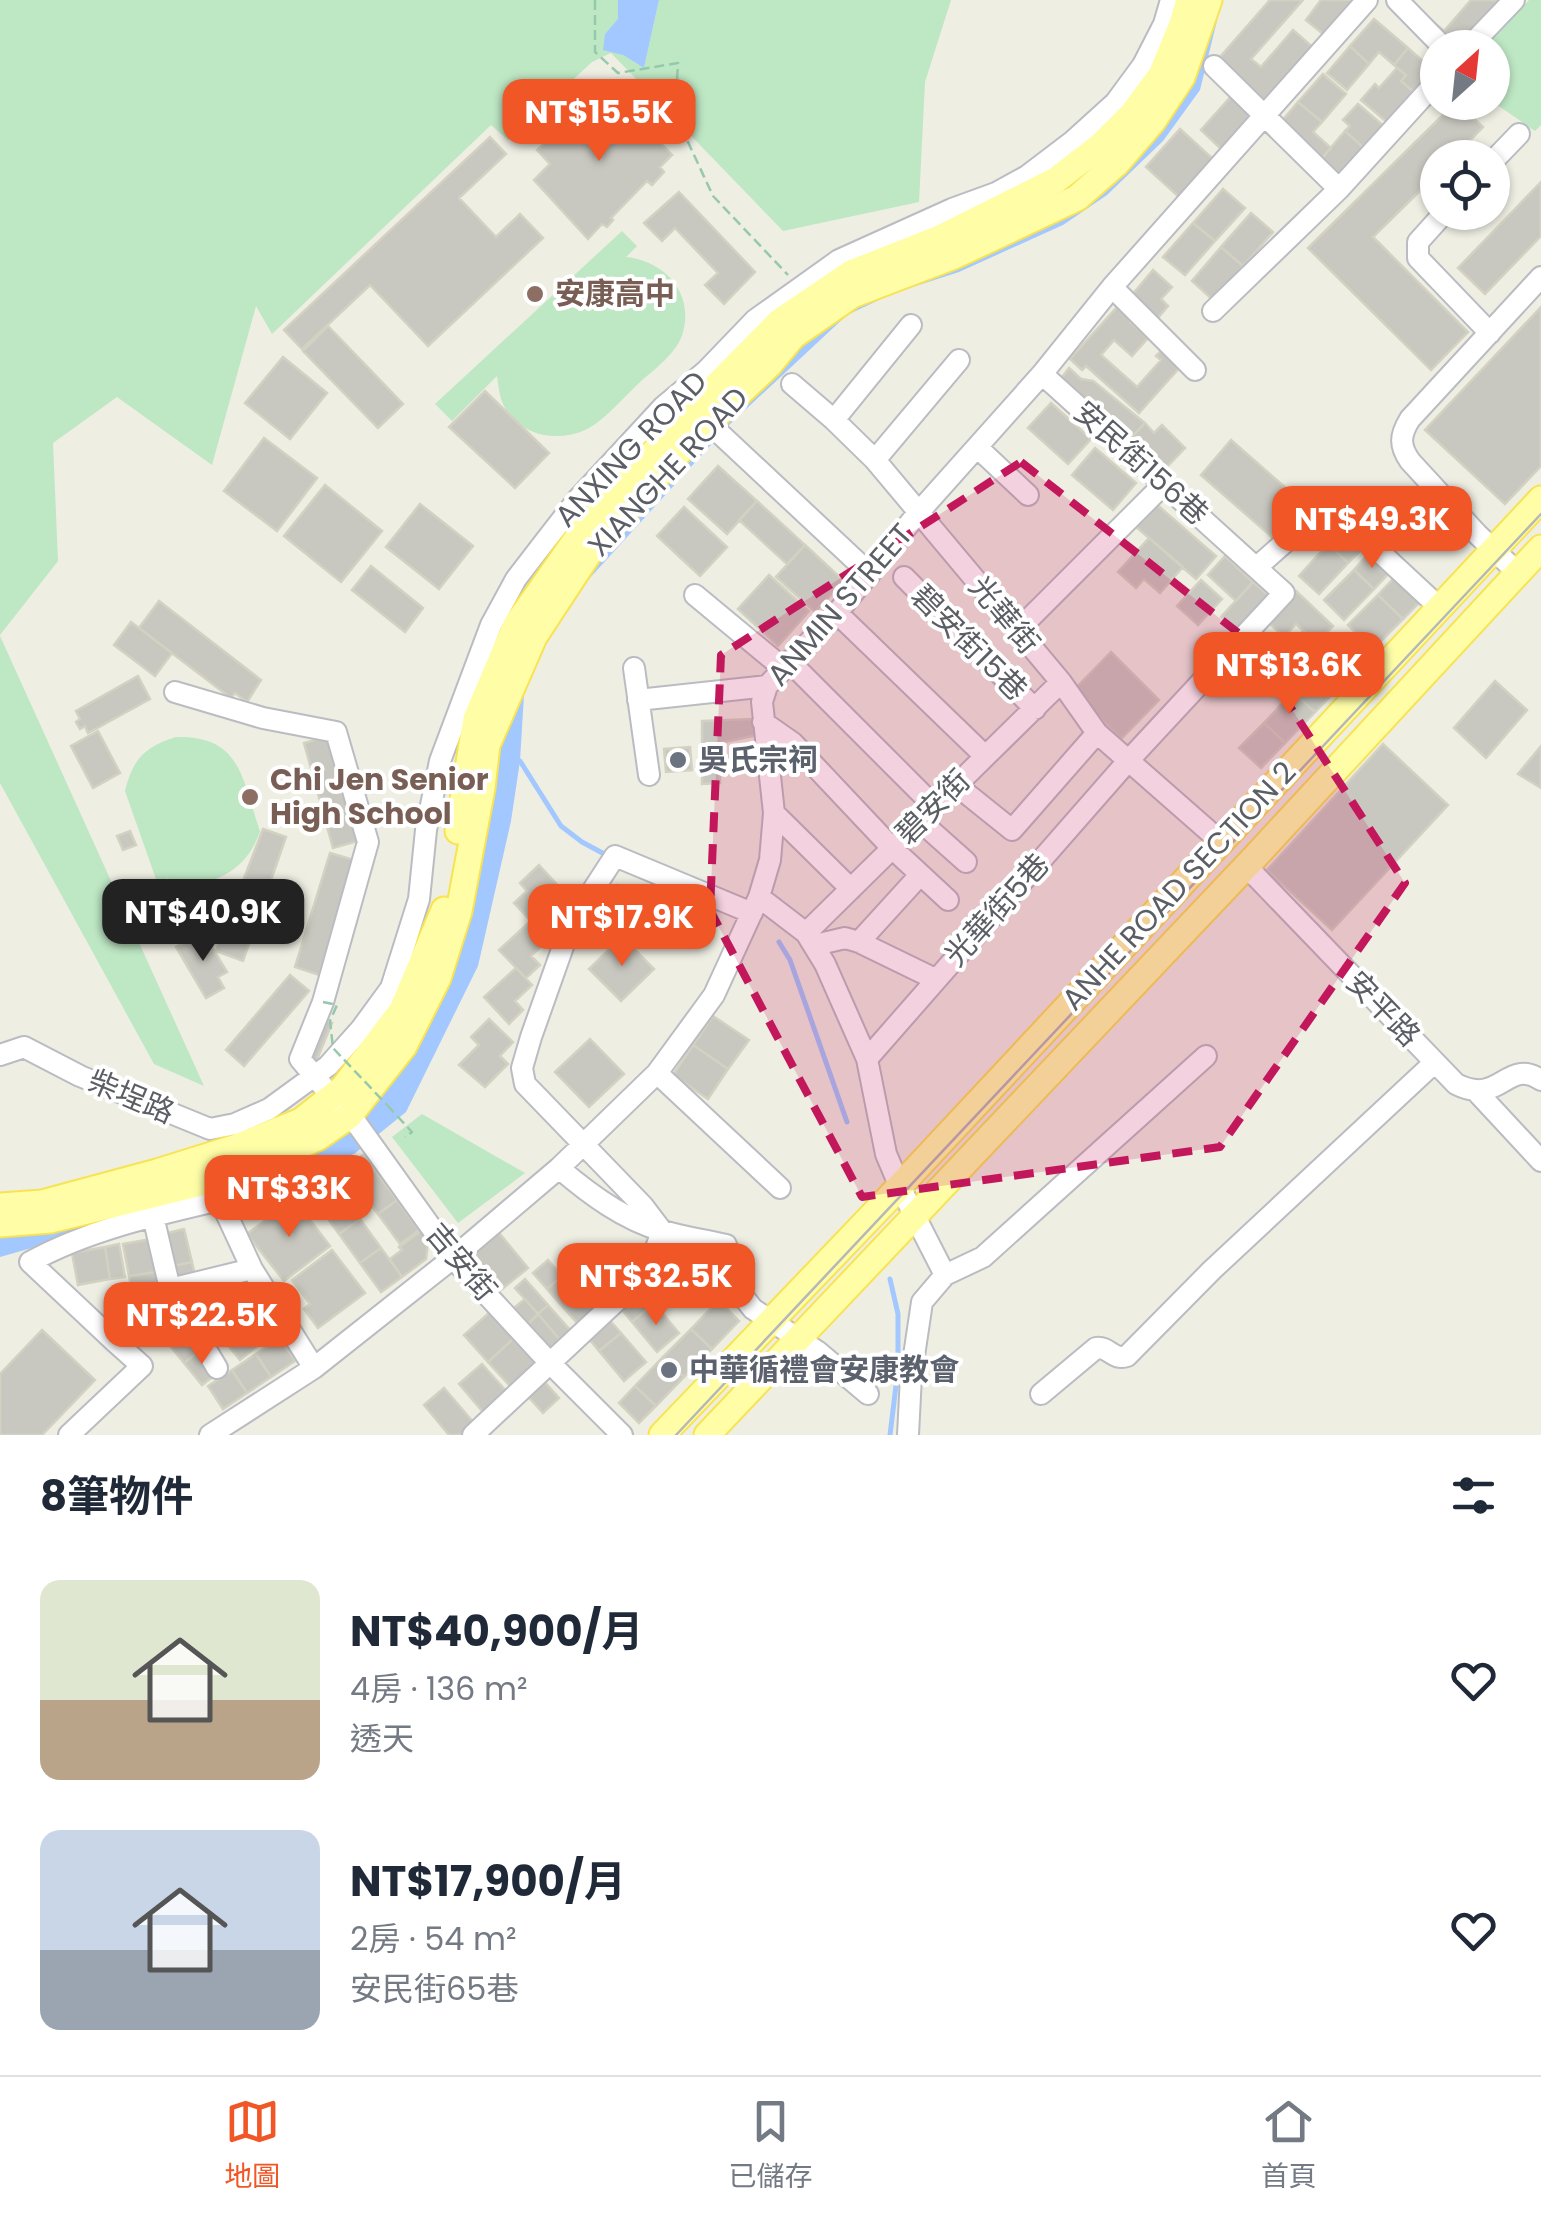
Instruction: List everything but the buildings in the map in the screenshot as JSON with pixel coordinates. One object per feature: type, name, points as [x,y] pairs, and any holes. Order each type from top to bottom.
[{"type":"main road","name":"XIANGHE ROAD","points":[[346,1113],[343,1088],[402,1010],[442,918],[476,720],[516,626],[584,530],[693,408],[780,321],[851,273],[940,238],[1056,180],[1100,146],[1133,114],[1161,74],[1189,0]]},
{"type":"main road","name":"XIANGHE ROAD","points":[[693,408],[769,365],[793,336],[852,296],[954,256],[1077,198],[1117,163],[1182,78],[1209,0]]},
{"type":"main road","name":"ANHE ROAD SECTION 2","points":[[662,1435],[900,1187],[1541,499]]},
{"type":"main road","name":"ANHE ROAD SECTION 2","points":[[707,1435],[1541,548]]},
{"type":"main road","points":[[1220,842],[1246,866]]},
{"type":"main road","name":"XIANGHE ROAD","points":[[0,1206],[42,1202],[157,1172],[301,1121],[346,1113]]},
{"type":"main road","name":"XIANGHE ROAD","points":[[0,1224],[50,1220],[236,1174],[317,1138],[346,1113]]},
{"type":"street","name":"ANXING ROAD","points":[[315,1076],[346,1048],[391,988],[419,899],[426,830],[440,761],[490,624],[516,579],[578,499],[663,407],[693,408],[706,371],[754,320],[839,260],[996,192],[1027,176],[1073,141],[1115,103],[1143,65],[1164,24],[1171,0]]},
{"type":"street","name":"ANMIN STREET","points":[[210,1435],[314,1368],[453,1258],[560,1168],[657,1073],[714,995],[756,905],[770,860],[774,814],[762,702],[768,686],[837,613],[1112,287],[1367,0]]},
{"type":"street","points":[[1397,0],[1426,30]]},
{"type":"street","points":[[1485,30],[1514,0]]},
{"type":"street","points":[[1214,66],[1339,189]]},
{"type":"street","points":[[1214,311],[1339,189],[1420,100]]},
{"type":"street","points":[[1510,143],[1519,134]]},
{"type":"street","points":[[1428,230],[1418,242],[1418,258],[1490,333]]},
{"type":"street","points":[[1518,573],[1410,460],[1400,440],[1410,419],[1541,277]]},
{"type":"street","points":[[1112,287],[1195,370]]},
{"type":"street","points":[[834,420],[911,326]]},
{"type":"street","points":[[875,460],[959,360]]},
{"type":"street","name":"安民街156巷","points":[[1042,374],[1284,592]]},
{"type":"street","name":"光華街","points":[[792,384],[875,460],[1061,682],[1097,733],[1220,842]]},
{"type":"street","points":[[693,408],[870,574]]},
{"type":"street","points":[[978,448],[1028,496]]},
{"type":"street","points":[[1017,630],[1164,484]]},
{"type":"street","points":[[1256,567],[1328,504],[1440,608]]},
{"type":"street","name":"碧安街15巷","points":[[904,577],[1035,709]]},
{"type":"street","name":"光華街5巷","points":[[867,1059],[1128,761],[1284,592]]},
{"type":"street","points":[[695,594],[786,665],[927,813],[966,862]]},
{"type":"street","points":[[837,613],[985,756]]},
{"type":"street","points":[[634,668],[649,775]]},
{"type":"street","name":"碧安街","points":[[811,939],[852,889],[1061,682]]},
{"type":"street","points":[[638,700],[768,686]]},
{"type":"street","points":[[175,692],[263,718],[336,732],[368,842],[323,1002],[300,1059],[315,1076]]},
{"type":"street","points":[[763,722],[793,743],[892,848],[948,900]]},
{"type":"street","points":[[956,785],[1012,830],[1097,733]]},
{"type":"street","points":[[774,814],[852,889]]},
{"type":"street","points":[[662,1231],[524,1084],[522,1068],[530,1037],[571,924],[615,856],[756,905],[811,939],[867,1059],[886,1154],[945,1274]]},
{"type":"street","name":"安平路","points":[[1246,866],[1434,1063],[1456,1084],[1476,1091],[1541,1161]]},
{"type":"street","points":[[859,942],[920,874]]},
{"type":"street","points":[[811,939],[844,938],[859,942],[936,978]]},
{"type":"street","name":"柴埕路","points":[[0,1055],[24,1048],[80,1076],[210,1129],[235,1124],[269,1108],[315,1076]]},
{"type":"street","points":[[908,1435],[911,1376],[922,1302],[945,1274],[983,1257],[1206,1056]]},
{"type":"street","points":[[1041,1394],[1096,1348],[1104,1348],[1117,1357],[1127,1356],[1212,1270],[1434,1063]]},
{"type":"street","points":[[1476,1091],[1498,1086],[1520,1072],[1541,1080]]},
{"type":"street","points":[[657,1073],[780,1188]]},
{"type":"street","name":"吉安街","points":[[315,1076],[453,1258],[622,1435]]},
{"type":"street","points":[[560,1168],[607,1205],[640,1223],[726,1245],[746,1301],[753,1310],[818,1350],[868,1394]]},
{"type":"street","points":[[69,1435],[142,1366],[30,1262],[58,1246],[153,1216],[220,1200],[252,1270],[314,1368]]},
{"type":"street","points":[[153,1216],[170,1289],[216,1368]]},
{"type":"street","points":[[473,1435],[641,1278],[662,1231]]},
{"type":"street","points":[[113,1340],[140,1305],[170,1289],[252,1270]]},
{"type":"path","points":[[595,0],[595,52],[618,73],[678,63],[675,114],[713,196],[800,288]]},
{"type":"path","points":[[323,1002],[337,1005],[330,1022],[334,1048],[412,1132],[405,1137]]},
{"type":"highlighted area","points":[[1021,462],[1246,639],[1405,883],[1220,1147],[862,1197],[710,910],[721,655]]},
{"type":"green space","points":[[0,0],[618,0],[618,20],[605,34],[623,55],[644,68],[659,0],[951,0],[925,82],[919,202],[783,231],[611,53],[592,62],[508,140],[491,125],[272,334],[256,306],[212,465],[117,397],[53,443],[58,561],[0,635]]},
{"type":"green space","points":[[1529,0],[1541,0],[1541,125],[1535,131],[1510,114],[1510,30],[1500,30]]},
{"type":"green space","points":[[622,231],[637,246],[626,257],[664,272],[680,292],[685,317],[683,332],[671,354],[598,422],[573,434],[548,436],[515,421],[501,399],[497,376],[452,421],[435,404]]},
{"type":"green space","points":[[0,636],[204,1086],[154,1064],[0,783]]},
{"type":"green space","points":[[176,737],[198,738],[227,752],[243,778],[260,831],[246,858],[223,876],[196,883],[166,878],[182,915],[170,919],[125,791],[142,756]]},
{"type":"green space","points":[[422,1114],[525,1173],[458,1223],[392,1137]]},
{"type":"water","points":[[618,0],[659,0],[644,68],[623,55],[603,50],[605,34],[618,19]]},
{"type":"water","points":[[1179,0],[1222,0],[1200,90],[1163,141],[1107,195],[1063,225],[959,272],[894,293],[847,315],[729,425],[558,613],[526,661],[520,761],[511,821],[478,966],[406,1112],[354,1154],[326,1164],[0,1257],[0,1203],[330,1126],[432,1013],[508,617],[537,573],[693,409],[1053,172]]},
{"type":"waterway","points":[[516,760],[561,826],[608,856]]},
{"type":"waterway","points":[[779,942],[790,960],[847,1122]]},
{"type":"waterway","points":[[890,1279],[898,1314],[898,1369],[890,1435]]},
{"type":"tram line","points":[[676,1435],[1541,514]]},
{"type":"place","name":"安康高中","points":[[535,294]]},
{"type":"place","name":"吳氏宗祠","points":[[678,760]]},
{"type":"place","name":"Chi Jen Senior High School","points":[[250,797]]},
{"type":"place","name":"中華循禮會安康教會","points":[[669,1370]]}]
